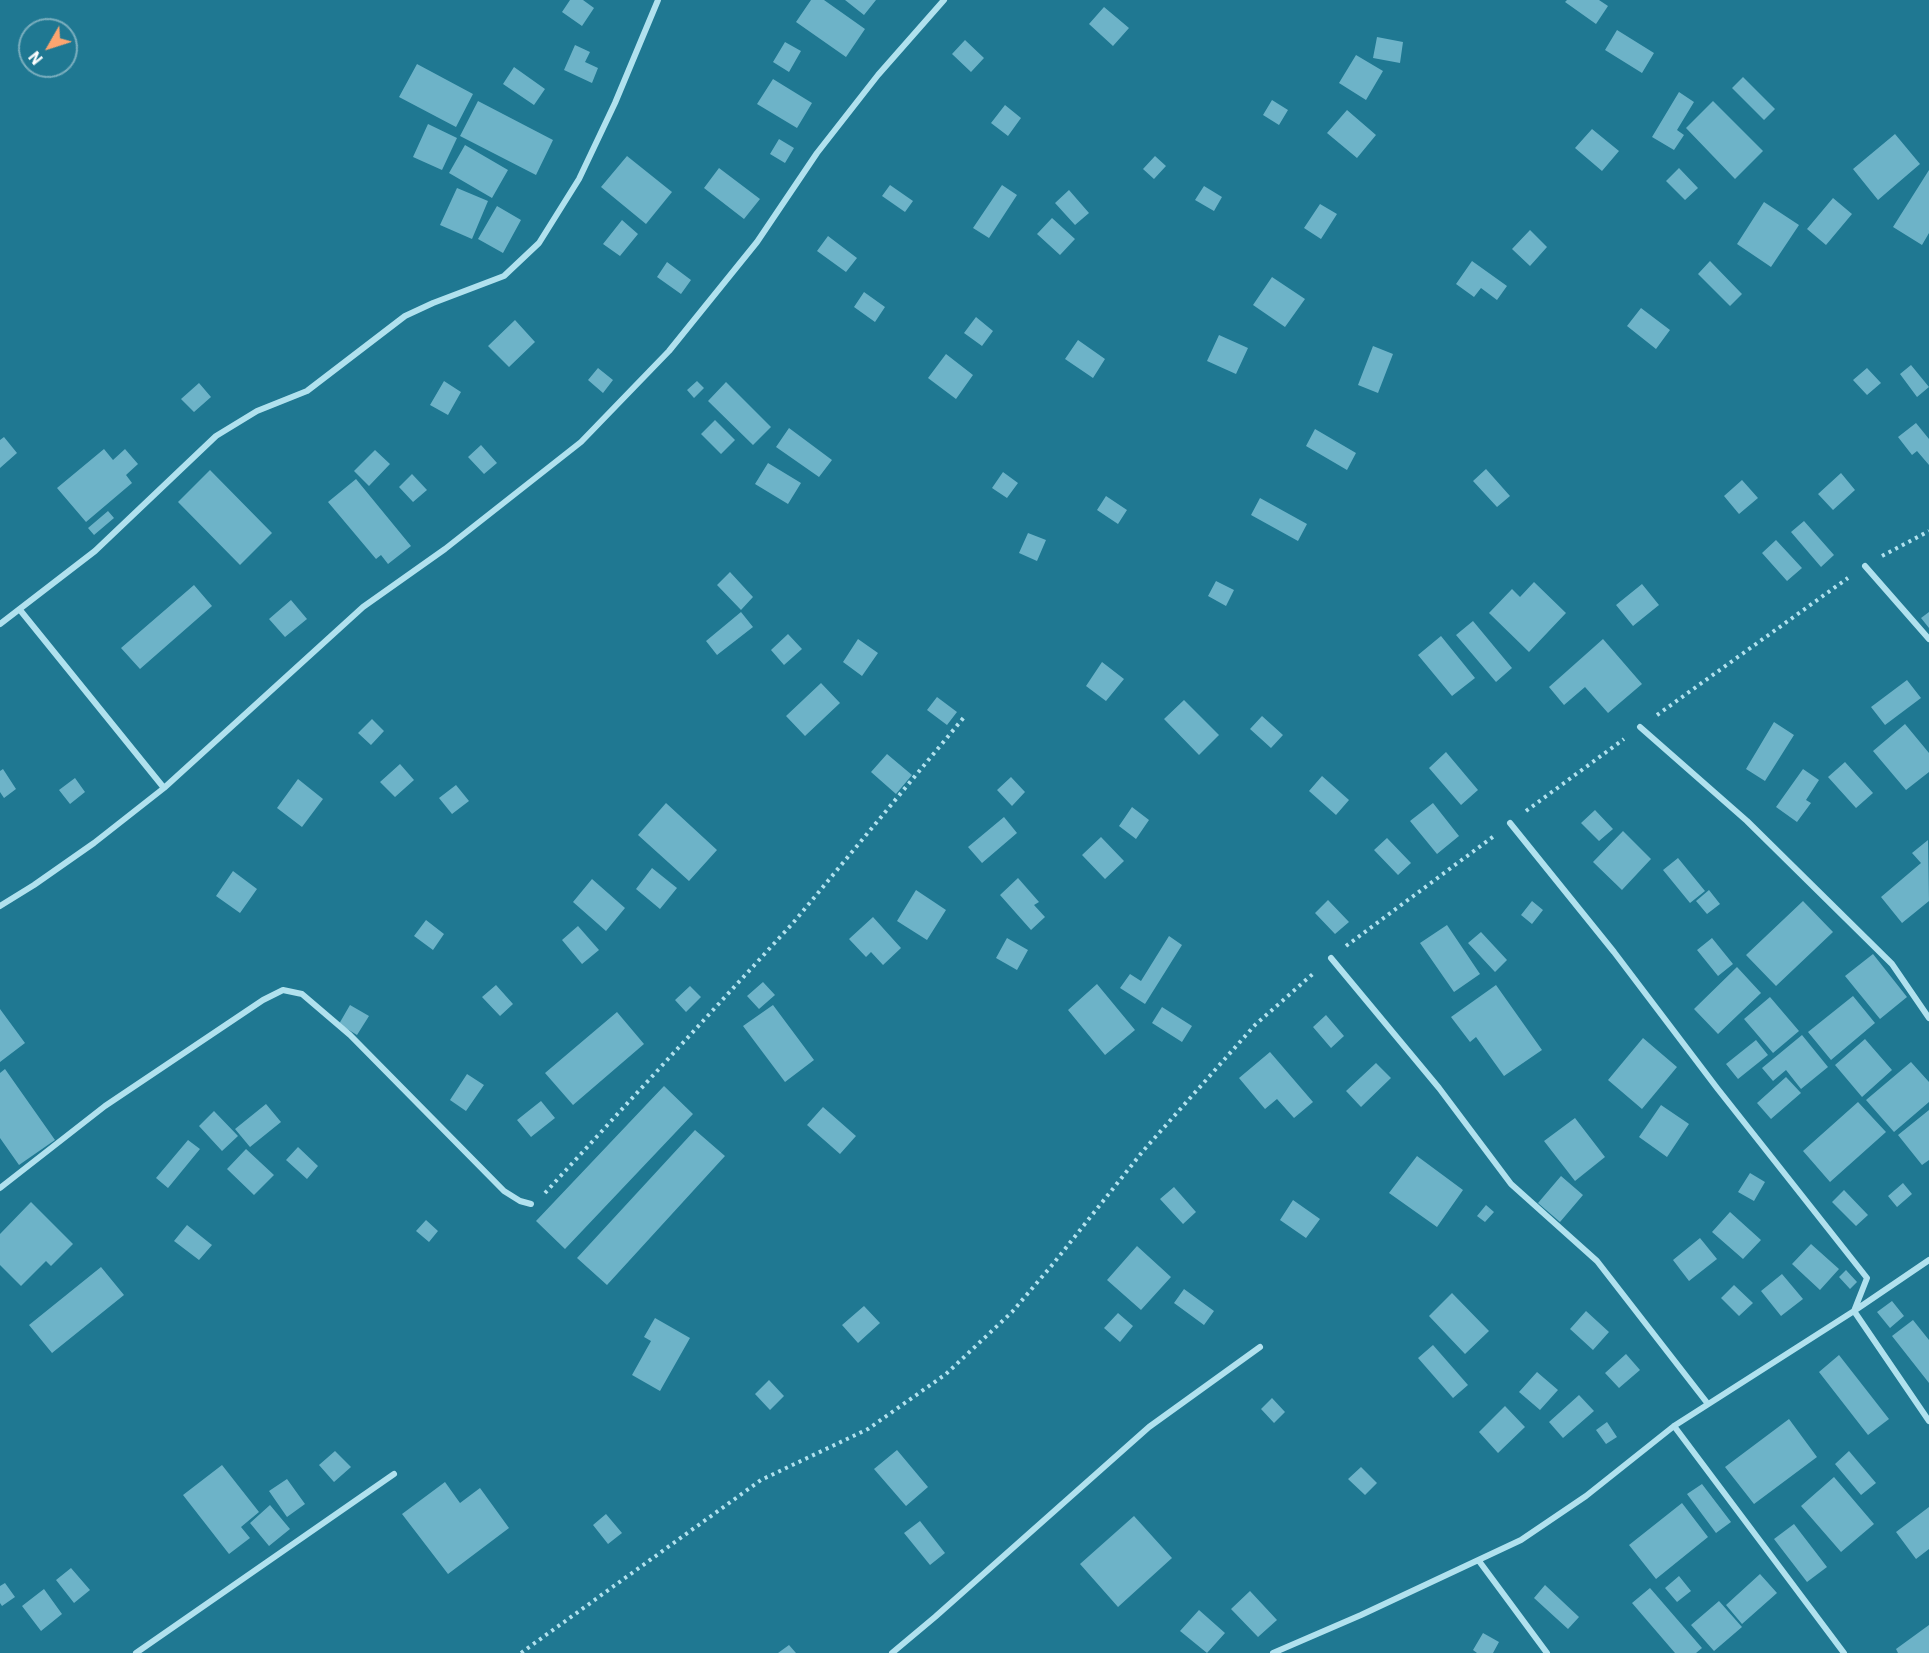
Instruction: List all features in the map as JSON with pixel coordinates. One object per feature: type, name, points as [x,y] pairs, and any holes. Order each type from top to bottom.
[{"type":"street","points":[[0,624],[95,551],[216,436],[257,411],[307,391],[405,316],[504,276],[539,243],[579,180],[615,103],[658,0]]},
{"type":"street","points":[[0,906],[94,843],[164,788],[363,607],[445,549],[581,442],[669,351],[757,242],[817,153],[878,75],[944,0]]},
{"type":"street","points":[[1865,566],[1929,639]]},
{"type":"street","points":[[20,610],[164,788]]},
{"type":"street","points":[[1640,727],[1747,821],[1892,964],[1929,1018]]},
{"type":"street","points":[[1510,823],[1614,952],[1717,1088],[1867,1278],[1854,1311]]},
{"type":"street","points":[[1331,958],[1439,1088],[1511,1184],[1597,1261],[1708,1404]]},
{"type":"street","points":[[0,1188],[105,1106],[263,1000],[283,990],[302,994],[351,1035],[504,1191],[520,1201],[531,1204]]},
{"type":"street","points":[[1273,1653],[1361,1615],[1521,1540],[1586,1496],[1674,1426],[1854,1311],[1929,1260]]},
{"type":"street","points":[[1854,1311],[1929,1421]]},
{"type":"street","points":[[892,1653],[1149,1427],[1260,1347]]},
{"type":"street","points":[[1674,1426],[1844,1653]]},
{"type":"street","points":[[136,1653],[394,1474]]},
{"type":"street","points":[[1479,1561],[1547,1653]]},
{"type":"path","points":[[521,1653],[761,1480],[868,1429],[946,1374],[1012,1312],[1143,1151],[1255,1025],[1331,958],[1640,727],[1865,566],[1929,531]]},
{"type":"path","points":[[531,1204],[541,1198],[793,923],[965,716]]},
{"type":"building","points":[[570,0],[583,0],[594,8],[582,26],[562,12]]},
{"type":"building","points":[[811,0],[824,0],[865,29],[846,57],[796,22]]},
{"type":"building","points":[[845,0],[876,0],[864,15]]},
{"type":"building","points":[[1567,0],[1599,0],[1608,6],[1596,24],[1565,2]]},
{"type":"building","points":[[1104,7],[1129,28],[1113,46],[1089,24]]},
{"type":"building","points":[[1617,30],[1654,53],[1642,73],[1605,50]]},
{"type":"building","points":[[1377,37],[1403,42],[1400,63],[1373,58]]},
{"type":"building","points":[[965,40],[984,58],[971,72],[952,54]]},
{"type":"building","points":[[785,42],[801,51],[789,72],[773,62]]},
{"type":"building","points":[[575,45],[590,52],[585,62],[598,68],[592,83],[564,70]]},
{"type":"building","points":[[1356,55],[1383,71],[1366,100],[1339,83]]},
{"type":"building","points":[[417,64],[473,94],[456,127],[399,97]]},
{"type":"building","points":[[514,67],[545,89],[534,105],[503,84]]},
{"type":"building","points":[[1743,77],[1775,109],[1764,120],[1732,88]]},
{"type":"building","points":[[773,79],[812,103],[797,128],[757,104]]},
{"type":"building","points":[[1679,92],[1694,102],[1677,130],[1684,135],[1674,150],[1652,137]]},
{"type":"building","points":[[1272,100],[1288,110],[1279,125],[1263,115]]},
{"type":"building","points":[[478,101],[553,140],[536,175],[460,136]]},
{"type":"building","points":[[1713,101],[1763,151],[1735,179],[1686,128]]},
{"type":"building","points":[[1005,105],[1021,118],[1008,136],[991,123]]},
{"type":"building","points":[[1347,110],[1376,135],[1357,158],[1327,133]]},
{"type":"building","points":[[428,124],[457,138],[442,170],[413,157]]},
{"type":"building","points":[[1592,129],[1619,151],[1602,171],[1575,148]]},
{"type":"building","points":[[1895,134],[1920,164],[1878,200],[1853,169]]},
{"type":"building","points":[[779,139],[794,148],[785,163],[770,154]]},
{"type":"building","points":[[465,145],[508,170],[492,198],[449,173]]},
{"type":"building","points":[[627,156],[672,192],[646,224],[601,187]]},
{"type":"building","points":[[1155,156],[1166,166],[1154,179],[1143,169]]},
{"type":"building","points":[[719,168],[760,199],[744,219],[704,188]]},
{"type":"building","points":[[1679,168],[1698,188],[1685,200],[1666,181]]},
{"type":"building","points":[[1929,170],[1929,233],[1922,245],[1893,227]]},
{"type":"building","points":[[890,185],[913,201],[905,212],[882,196]]},
{"type":"building","points":[[1002,185],[1017,195],[989,238],[973,228]]},
{"type":"building","points":[[1204,186],[1222,197],[1214,211],[1195,200]]},
{"type":"building","points":[[457,188],[488,201],[472,239],[440,225]]},
{"type":"building","points":[[1069,190],[1089,213],[1075,225],[1055,203]]},
{"type":"building","points":[[1833,198],[1852,214],[1826,245],[1807,229]]},
{"type":"building","points":[[1764,202],[1799,225],[1771,267],[1737,244]]},
{"type":"building","points":[[1320,204],[1337,214],[1321,239],[1304,228]]},
{"type":"building","points":[[497,206],[521,220],[503,253],[478,239]]},
{"type":"building","points":[[1052,218],[1075,239],[1060,255],[1037,234]]},
{"type":"building","points":[[622,220],[638,234],[620,256],[603,244]]},
{"type":"building","points":[[1530,230],[1547,247],[1530,266],[1512,249]]},
{"type":"building","points":[[828,236],[857,258],[846,272],[817,251]]},
{"type":"building","points":[[1472,261],[1507,286],[1497,300],[1481,288],[1474,297],[1456,284]]},
{"type":"building","points":[[1710,261],[1742,294],[1730,306],[1698,274]]},
{"type":"building","points":[[667,262],[691,280],[681,294],[657,277]]},
{"type":"building","points":[[1272,277],[1305,299],[1285,327],[1253,305]]},
{"type":"building","points":[[864,292],[885,307],[875,322],[854,307]]},
{"type":"building","points":[[1641,308],[1670,330],[1656,349],[1627,326]]},
{"type":"building","points":[[976,317],[993,331],[982,346],[964,333]]},
{"type":"building","points":[[515,320],[535,342],[509,367],[488,346]]},
{"type":"building","points":[[1219,335],[1248,348],[1236,374],[1207,361]]},
{"type":"building","points":[[1078,340],[1105,359],[1093,378],[1065,359]]},
{"type":"building","points":[[1373,346],[1393,354],[1378,393],[1358,385]]},
{"type":"building","points":[[946,354],[973,375],[956,399],[928,378]]},
{"type":"building","points":[[1911,365],[1929,387],[1917,397],[1900,374]]},
{"type":"building","points":[[598,368],[613,380],[603,393],[588,380]]},
{"type":"building","points":[[1867,368],[1881,383],[1867,395],[1853,380]]},
{"type":"building","points":[[444,381],[461,392],[448,415],[430,405]]},
{"type":"building","points":[[697,381],[704,388],[694,398],[687,390]]},
{"type":"building","points":[[726,382],[771,427],[753,445],[708,401]]},
{"type":"building","points":[[199,383],[211,397],[194,412],[181,399]]},
{"type":"building","points":[[715,420],[735,440],[721,454],[701,434]]},
{"type":"building","points":[[1916,423],[1929,439],[1929,465],[1917,451],[1912,455],[1898,437]]},
{"type":"building","points":[[789,428],[832,460],[819,477],[776,447]]},
{"type":"building","points":[[1315,429],[1356,453],[1347,470],[1306,446]]},
{"type":"building","points":[[4,437],[17,453],[0,468],[0,440]]},
{"type":"building","points":[[481,445],[497,463],[484,474],[468,457]]},
{"type":"building","points":[[104,449],[113,460],[125,449],[138,464],[126,475],[132,483],[86,522],[57,488]]},
{"type":"building","points":[[375,450],[390,464],[369,486],[354,471]]},
{"type":"building","points":[[768,463],[801,483],[788,504],[755,484]]},
{"type":"building","points":[[1486,469],[1510,496],[1497,507],[1473,481]]},
{"type":"building","points":[[210,470],[272,533],[240,565],[178,502]]},
{"type":"building","points":[[1003,472],[1018,483],[1007,498],[992,488]]},
{"type":"building","points":[[1841,473],[1855,490],[1833,510],[1818,494]]},
{"type":"building","points":[[412,474],[427,490],[413,502],[399,487]]},
{"type":"building","points":[[356,479],[411,546],[388,564],[381,555],[376,559],[328,502]]},
{"type":"building","points":[[1742,480],[1758,498],[1739,514],[1724,496]]},
{"type":"building","points":[[1106,496],[1127,510],[1118,524],[1097,510]]},
{"type":"building","points":[[1260,498],[1307,524],[1298,541],[1251,515]]},
{"type":"building","points":[[108,511],[114,518],[94,535],[88,528]]},
{"type":"building","points":[[1804,521],[1834,555],[1821,567],[1791,532]]},
{"type":"building","points":[[1028,533],[1046,540],[1037,561],[1019,553]]},
{"type":"building","points":[[1776,540],[1802,568],[1787,581],[1762,553]]},
{"type":"building","points":[[730,572],[753,597],[741,610],[717,585]]},
{"type":"building","points":[[1216,581],[1234,590],[1226,606],[1208,596]]},
{"type":"building","points":[[1534,582],[1566,613],[1529,652],[1489,613],[1512,589],[1520,597]]},
{"type":"building","points":[[1642,584],[1659,605],[1633,626],[1616,605]]},
{"type":"building","points":[[194,585],[212,606],[140,669],[121,648]]},
{"type":"building","points":[[291,600],[307,619],[285,637],[269,619]]},
{"type":"building","points":[[741,612],[753,627],[717,655],[706,641]]},
{"type":"building","points":[[1929,612],[1929,628],[1921,618]]},
{"type":"building","points":[[1473,621],[1512,668],[1496,682],[1456,635]]},
{"type":"building","points":[[788,634],[802,649],[784,665],[771,650]]},
{"type":"building","points":[[1441,636],[1475,678],[1452,696],[1418,655]]},
{"type":"building","points":[[858,639],[878,653],[862,676],[843,662]]},
{"type":"building","points":[[1603,639],[1642,684],[1608,713],[1585,687],[1564,705],[1549,687]]},
{"type":"building","points":[[1102,662],[1124,679],[1106,701],[1086,686]]},
{"type":"building","points":[[1907,680],[1921,698],[1885,725],[1871,707]]},
{"type":"building","points":[[821,683],[840,703],[805,736],[786,716]]},
{"type":"building","points":[[937,697],[957,712],[947,725],[927,710]]},
{"type":"building","points":[[1184,700],[1219,735],[1199,755],[1164,719]]},
{"type":"building","points":[[1262,716],[1283,735],[1271,748],[1250,729]]},
{"type":"building","points":[[372,719],[384,731],[371,745],[358,733]]},
{"type":"building","points":[[1774,722],[1794,735],[1765,781],[1746,769]]},
{"type":"building","points":[[1905,724],[1929,753],[1929,772],[1906,790],[1873,751]]},
{"type":"building","points":[[1446,752],[1478,790],[1461,805],[1429,768]]},
{"type":"building","points":[[887,754],[912,775],[896,794],[871,772]]},
{"type":"building","points":[[1845,762],[1873,793],[1856,808],[1828,777]]},
{"type":"building","points":[[400,764],[414,780],[395,797],[380,782]]},
{"type":"building","points":[[3,769],[16,789],[4,798],[0,792],[0,771]]},
{"type":"building","points":[[1803,769],[1819,780],[1806,800],[1811,803],[1797,822],[1776,807]]},
{"type":"building","points":[[1322,776],[1349,800],[1336,815],[1309,791]]},
{"type":"building","points":[[1011,777],[1025,792],[1012,806],[997,790]]},
{"type":"building","points":[[75,778],[85,792],[70,804],[59,790]]},
{"type":"building","points":[[298,779],[323,799],[302,827],[277,808]]},
{"type":"building","points":[[456,785],[469,801],[452,814],[439,798]]},
{"type":"building","points":[[666,803],[717,850],[689,881],[638,835]]},
{"type":"building","points":[[1433,803],[1459,836],[1437,854],[1410,821]]},
{"type":"building","points":[[1132,807],[1149,820],[1136,839],[1119,826]]},
{"type":"building","points":[[1595,810],[1613,829],[1599,841],[1581,823]]},
{"type":"building","points":[[1004,817],[1017,833],[982,863],[968,847]]},
{"type":"building","points":[[1623,831],[1651,859],[1622,890],[1593,862]]},
{"type":"building","points":[[1101,837],[1124,861],[1105,879],[1082,855]]},
{"type":"building","points":[[1387,838],[1411,863],[1398,875],[1374,850]]},
{"type":"building","points":[[1928,840],[1929,901],[1902,923],[1881,897],[1921,863],[1912,853]]},
{"type":"building","points":[[1678,858],[1705,891],[1690,903],[1663,870]]},
{"type":"building","points":[[652,868],[677,888],[660,909],[636,889]]},
{"type":"building","points":[[233,871],[257,889],[240,913],[216,896]]},
{"type":"building","points":[[1018,878],[1039,902],[1034,905],[1045,917],[1031,930],[1000,895]]},
{"type":"building","points":[[592,879],[625,908],[606,931],[573,902]]},
{"type":"building","points":[[916,890],[946,910],[927,940],[897,921]]},
{"type":"building","points":[[1709,890],[1720,904],[1707,914],[1696,901]]},
{"type":"building","points":[[1328,900],[1349,922],[1335,934],[1315,913]]},
{"type":"building","points":[[1532,901],[1543,910],[1532,924],[1521,915]]},
{"type":"building","points":[[1803,901],[1833,932],[1776,986],[1746,955]]},
{"type":"building","points":[[873,917],[901,948],[883,965],[871,952],[866,957],[849,939]]},
{"type":"building","points":[[426,920],[444,934],[433,950],[414,936]]},
{"type":"building","points":[[1447,925],[1480,974],[1454,992],[1420,943]]},
{"type":"building","points":[[578,926],[599,950],[582,964],[562,940]]},
{"type":"building","points":[[1481,932],[1507,960],[1495,972],[1468,943]]},
{"type":"building","points":[[1169,936],[1182,945],[1145,1004],[1120,988],[1130,974],[1141,981]]},
{"type":"building","points":[[1007,938],[1028,950],[1017,970],[996,958]]},
{"type":"building","points":[[1712,938],[1733,964],[1718,976],[1697,950]]},
{"type":"building","points":[[1873,954],[1907,997],[1880,1019],[1845,976]]},
{"type":"building","points":[[1737,967],[1761,993],[1718,1034],[1694,1009]]},
{"type":"building","points":[[763,982],[775,995],[759,1009],[747,996]]},
{"type":"building","points":[[1097,984],[1135,1030],[1105,1055],[1068,1010]]},
{"type":"building","points":[[496,985],[513,1004],[500,1016],[482,997]]},
{"type":"building","points":[[1496,985],[1542,1050],[1504,1076],[1476,1037],[1470,1042],[1451,1017]]},
{"type":"building","points":[[690,986],[701,997],[686,1012],[675,1000]]},
{"type":"building","points":[[1853,996],[1875,1023],[1831,1060],[1808,1032]]},
{"type":"building","points":[[1770,997],[1799,1031],[1773,1053],[1744,1019]]},
{"type":"building","points":[[350,1005],[369,1016],[357,1035],[339,1024]]},
{"type":"building","points":[[773,1005],[814,1060],[785,1082],[743,1026]]},
{"type":"building","points":[[1162,1007],[1192,1026],[1182,1042],[1152,1023]]},
{"type":"building","points":[[0,1009],[25,1043],[0,1062]]},
{"type":"building","points":[[617,1012],[644,1044],[573,1105],[545,1073]]},
{"type":"building","points":[[1326,1015],[1344,1036],[1331,1048],[1313,1027]]},
{"type":"building","points":[[1802,1035],[1828,1067],[1801,1089],[1786,1070],[1773,1081],[1762,1068]]},
{"type":"building","points":[[1643,1038],[1677,1067],[1642,1109],[1608,1080]]},
{"type":"building","points":[[1865,1039],[1892,1070],[1862,1097],[1835,1065]]},
{"type":"building","points":[[1756,1040],[1768,1055],[1738,1079],[1726,1064]]},
{"type":"building","points":[[1270,1052],[1313,1102],[1294,1118],[1277,1099],[1265,1109],[1239,1078]]},
{"type":"building","points":[[1911,1062],[1929,1082],[1929,1102],[1894,1132],[1866,1100]]},
{"type":"building","points":[[1376,1063],[1391,1078],[1361,1107],[1346,1091]]},
{"type":"building","points":[[5,1069],[55,1140],[19,1165],[0,1138],[0,1073]]},
{"type":"building","points":[[467,1074],[484,1085],[466,1111],[450,1100]]},
{"type":"building","points":[[1786,1077],[1801,1093],[1771,1119],[1757,1103]]},
{"type":"building","points":[[664,1086],[693,1114],[565,1249],[536,1221]]},
{"type":"building","points":[[541,1101],[555,1118],[531,1137],[517,1120]]},
{"type":"building","points":[[1858,1102],[1886,1132],[1830,1182],[1803,1151]]},
{"type":"building","points":[[266,1104],[281,1122],[250,1147],[235,1129]]},
{"type":"building","points":[[1661,1105],[1689,1124],[1667,1157],[1639,1137]]},
{"type":"building","points":[[823,1107],[856,1136],[840,1154],[807,1125]]},
{"type":"building","points":[[1929,1110],[1929,1160],[1922,1165],[1898,1135]]},
{"type":"building","points":[[214,1111],[238,1136],[222,1151],[199,1126]]},
{"type":"building","points":[[1575,1118],[1605,1157],[1575,1181],[1544,1141]]},
{"type":"building","points":[[695,1130],[725,1156],[607,1285],[577,1258]]},
{"type":"building","points":[[188,1140],[200,1149],[168,1188],[156,1178]]},
{"type":"building","points":[[298,1147],[318,1166],[307,1179],[286,1160]]},
{"type":"building","points":[[246,1149],[274,1175],[254,1195],[227,1169]]},
{"type":"building","points":[[1417,1156],[1463,1190],[1437,1227],[1389,1193]]},
{"type":"building","points":[[1750,1173],[1765,1182],[1754,1201],[1738,1192]]},
{"type":"building","points":[[1561,1176],[1583,1195],[1560,1222],[1538,1203]]},
{"type":"building","points":[[1903,1183],[1912,1194],[1897,1207],[1888,1196]]},
{"type":"building","points":[[1174,1187],[1196,1212],[1183,1224],[1160,1199]]},
{"type":"building","points":[[1844,1190],[1868,1215],[1856,1226],[1832,1202]]},
{"type":"building","points":[[1293,1200],[1320,1219],[1306,1238],[1280,1220]]},
{"type":"building","points":[[31,1202],[73,1244],[51,1266],[46,1261],[21,1286],[0,1265],[0,1234]]},
{"type":"building","points":[[1486,1205],[1494,1212],[1485,1222],[1477,1216]]},
{"type":"building","points":[[1730,1212],[1761,1240],[1743,1259],[1712,1232]]},
{"type":"building","points":[[426,1220],[438,1231],[429,1242],[416,1231]]},
{"type":"building","points":[[187,1225],[212,1245],[199,1260],[174,1241]]},
{"type":"building","points":[[1700,1238],[1717,1259],[1689,1281],[1673,1260]]},
{"type":"building","points":[[1811,1244],[1839,1269],[1820,1290],[1792,1264]]},
{"type":"building","points":[[1137,1246],[1171,1277],[1141,1310],[1107,1280]]},
{"type":"building","points":[[101,1267],[124,1295],[52,1353],[29,1325]]},
{"type":"building","points":[[1846,1270],[1857,1282],[1850,1289],[1839,1277]]},
{"type":"building","points":[[1782,1274],[1803,1299],[1781,1316],[1761,1291]]},
{"type":"building","points":[[1734,1285],[1753,1303],[1739,1316],[1721,1298]]},
{"type":"building","points":[[1184,1289],[1214,1311],[1204,1325],[1174,1303]]},
{"type":"building","points":[[1452,1293],[1489,1331],[1465,1354],[1429,1316]]},
{"type":"building","points":[[1892,1301],[1904,1316],[1890,1328],[1877,1312]]},
{"type":"building","points":[[864,1306],[880,1323],[858,1343],[842,1325]]},
{"type":"building","points":[[1586,1311],[1609,1332],[1593,1350],[1570,1329]]},
{"type":"building","points":[[1118,1313],[1133,1326],[1120,1342],[1104,1328]]},
{"type":"building","points":[[655,1318],[690,1338],[660,1391],[632,1375],[651,1341],[644,1337]]},
{"type":"building","points":[[1913,1320],[1929,1340],[1929,1383],[1892,1336]]},
{"type":"building","points":[[1433,1345],[1468,1385],[1453,1398],[1418,1358]]},
{"type":"building","points":[[1626,1354],[1640,1370],[1619,1388],[1605,1373]]},
{"type":"building","points":[[1839,1355],[1889,1419],[1868,1435],[1819,1372]]},
{"type":"building","points":[[1537,1372],[1558,1390],[1540,1410],[1519,1392]]},
{"type":"building","points":[[769,1380],[784,1396],[770,1410],[755,1394]]},
{"type":"building","points":[[1579,1395],[1594,1411],[1563,1438],[1549,1422]]},
{"type":"building","points":[[1272,1398],[1285,1412],[1274,1423],[1261,1409]]},
{"type":"building","points":[[1505,1406],[1525,1427],[1498,1453],[1479,1432]]},
{"type":"building","points":[[1789,1419],[1817,1457],[1754,1504],[1725,1467]]},
{"type":"building","points":[[1607,1422],[1617,1437],[1606,1444],[1596,1430]]},
{"type":"building","points":[[897,1450],[928,1487],[906,1506],[874,1469]]},
{"type":"building","points":[[335,1451],[351,1467],[334,1482],[319,1465]]},
{"type":"building","points":[[1849,1451],[1876,1483],[1861,1495],[1835,1464]]},
{"type":"building","points":[[222,1465],[259,1512],[241,1527],[250,1538],[229,1554],[183,1495]]},
{"type":"building","points":[[1361,1467],[1377,1483],[1365,1495],[1348,1479]]},
{"type":"building","points":[[1834,1477],[1874,1524],[1841,1552],[1801,1506]]},
{"type":"building","points":[[287,1479],[305,1504],[287,1517],[269,1491]]},
{"type":"building","points":[[445,1482],[460,1503],[480,1488],[509,1528],[448,1574],[402,1514]]},
{"type":"building","points":[[1702,1484],[1731,1522],[1716,1533],[1687,1494]]},
{"type":"building","points":[[1682,1503],[1708,1537],[1656,1579],[1629,1545]]},
{"type":"building","points":[[270,1505],[290,1529],[269,1546],[250,1523]]},
{"type":"building","points":[[1929,1507],[1929,1549],[1916,1559],[1896,1532]]},
{"type":"building","points":[[606,1514],[622,1533],[608,1544],[593,1525]]},
{"type":"building","points":[[1134,1516],[1172,1558],[1118,1607],[1080,1564]]},
{"type":"building","points":[[920,1521],[945,1553],[930,1565],[904,1533]]},
{"type":"building","points":[[1794,1524],[1827,1567],[1807,1582],[1774,1539]]},
{"type":"building","points":[[71,1568],[90,1590],[74,1603],[56,1580]]},
{"type":"building","points":[[1760,1574],[1777,1593],[1742,1624],[1726,1605]]},
{"type":"building","points":[[1679,1576],[1691,1591],[1677,1602],[1665,1588]]},
{"type":"building","points":[[5,1583],[15,1597],[2,1606],[0,1586]]},
{"type":"building","points":[[1545,1585],[1579,1617],[1568,1629],[1534,1598]]},
{"type":"building","points":[[1650,1588],[1702,1648],[1696,1653],[1675,1653],[1632,1603]]},
{"type":"building","points":[[44,1589],[62,1614],[41,1631],[22,1606]]},
{"type":"building","points":[[1250,1591],[1277,1620],[1258,1637],[1231,1609]]},
{"type":"building","points":[[1719,1601],[1742,1627],[1714,1651],[1691,1625]]},
{"type":"building","points":[[1199,1610],[1225,1633],[1207,1653],[1180,1631]]},
{"type":"building","points":[[1929,1625],[1929,1653],[1898,1653],[1896,1649]]},
{"type":"building","points":[[1483,1633],[1499,1642],[1493,1653],[1477,1653],[1473,1650]]},
{"type":"building","points":[[789,1645],[796,1653],[778,1653]]}]
